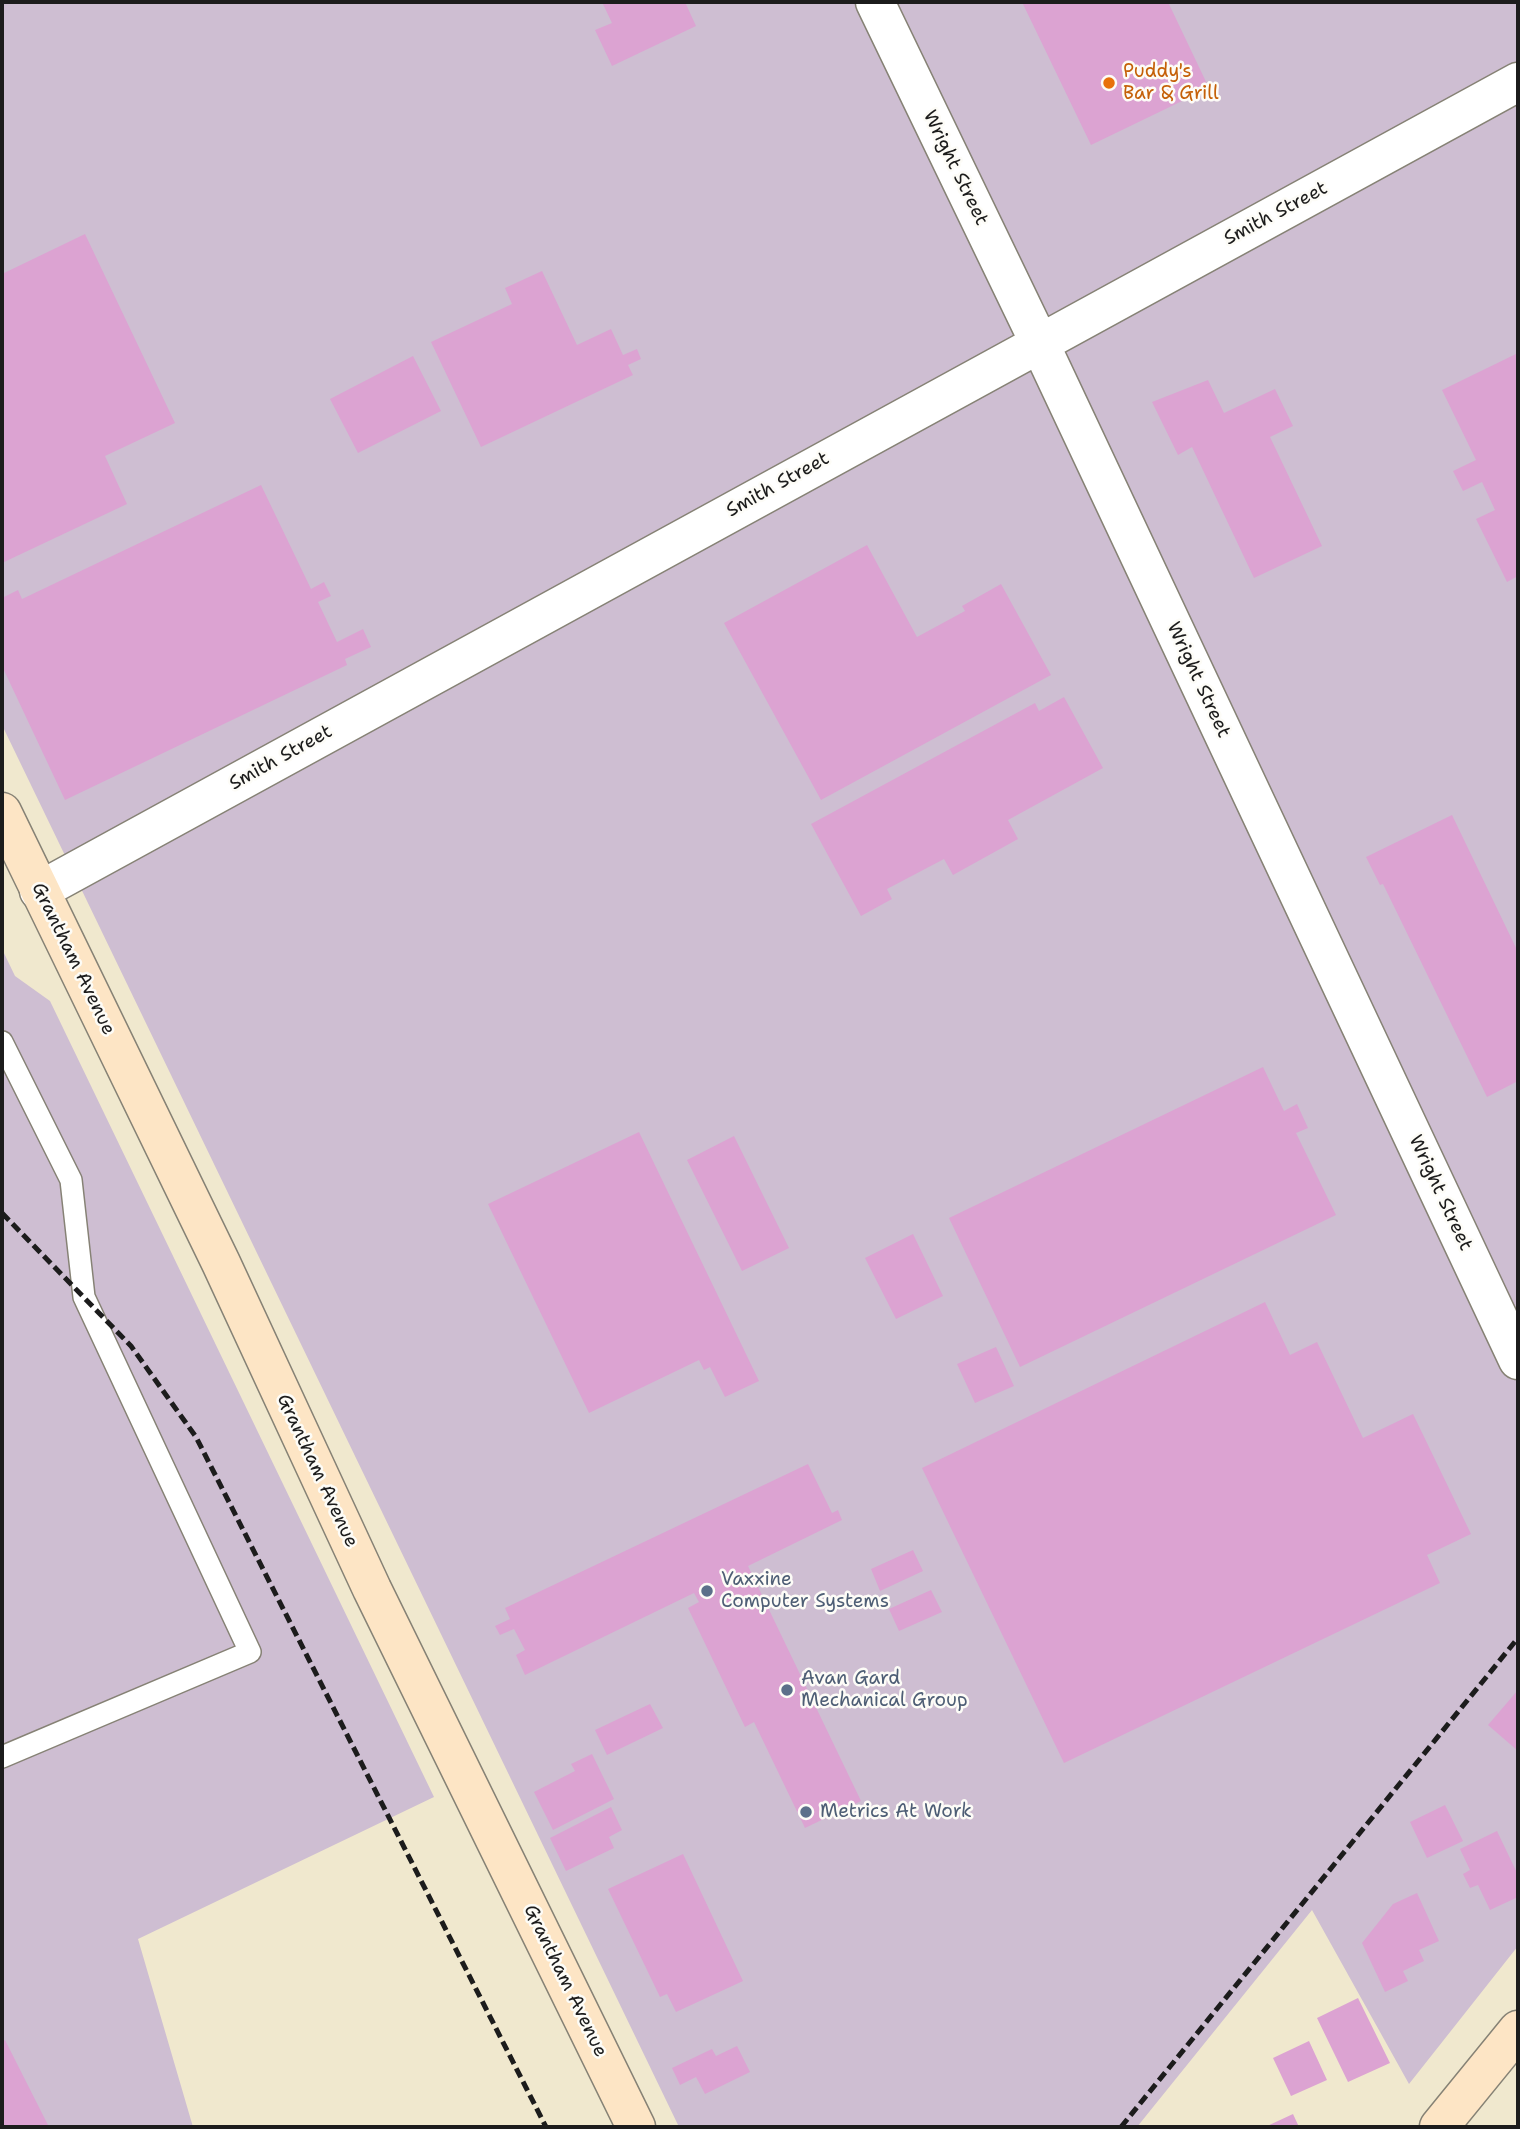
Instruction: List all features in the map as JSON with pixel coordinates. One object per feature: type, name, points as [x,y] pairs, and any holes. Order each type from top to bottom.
[{"type":"street","name":"Wright Street","points":[[875,2],[1039,342],[1518,1360]]},
{"type":"street","name":"Smith Street","points":[[39,891],[1518,82]]},
{"type":"street","name":"Grantham Avenue","points":[[2,812],[221,1263],[372,1589],[636,2127]]},
{"type":"street","points":[[1440,2127],[1518,2030]]},
{"type":"lane","points":[[2,1042],[71,1180],[84,1297],[250,1652],[2,1757]]},
{"type":"shaded area","points":[[2,2],[1518,2],[1518,1946],[1409,2084],[1312,1910],[1137,2127],[679,2127],[2,725]]},
{"type":"shaded area","points":[[2,949],[15,976],[50,1001],[434,1797],[138,1939],[193,2127],[2,2127]]},
{"type":"building","points":[[602,2],[685,2],[696,26],[612,66],[595,30],[612,23]]},
{"type":"building","points":[[1022,2],[1168,2],[1209,88],[1091,145]]},
{"type":"building","points":[[85,234],[175,423],[105,456],[127,504],[2,563],[2,274]]},
{"type":"building","points":[[542,271],[577,345],[611,329],[623,355],[637,349],[641,359],[628,365],[633,375],[481,447],[431,342],[512,304],[505,288]]},
{"type":"building","points":[[1518,353],[1518,576],[1507,582],[1476,519],[1495,510],[1482,482],[1463,491],[1453,471],[1476,460],[1442,390]]},
{"type":"building","points":[[413,356],[441,411],[358,453],[330,399]]},
{"type":"building","points":[[1208,380],[1224,413],[1275,389],[1293,426],[1270,437],[1322,546],[1254,578],[1192,447],[1178,455],[1152,402]]},
{"type":"building","points":[[261,485],[311,589],[324,582],[331,596],[318,602],[337,642],[363,629],[371,647],[345,659],[347,665],[65,800],[2,666],[2,598],[18,590],[22,599]]},
{"type":"building","points":[[867,545],[917,637],[965,611],[962,606],[1001,584],[1051,675],[821,800],[724,623]]},
{"type":"building","points":[[1064,697],[1103,768],[1008,820],[1018,839],[953,875],[944,859],[887,889],[892,899],[861,916],[811,824],[1035,703],[1039,711]]},
{"type":"building","points":[[1452,815],[1518,952],[1518,1081],[1487,1097],[1383,884],[1380,885],[1366,857]]},
{"type":"building","points":[[1263,1067],[1284,1111],[1297,1104],[1308,1128],[1296,1133],[1336,1215],[1020,1367],[949,1218]]},
{"type":"building","points":[[639,1132],[759,1381],[725,1397],[710,1367],[704,1370],[699,1360],[589,1413],[488,1204]]},
{"type":"building","points":[[734,1136],[789,1248],[742,1271],[687,1160]]},
{"type":"building","points":[[913,1234],[943,1296],[896,1319],[865,1258]]},
{"type":"building","points":[[1265,1302],[1290,1355],[1317,1342],[1363,1438],[1413,1414],[1471,1534],[1427,1555],[1440,1583],[1064,1763],[922,1468]]},
{"type":"building","points":[[996,1347],[1014,1386],[975,1403],[957,1364]]},
{"type":"building","points":[[808,1464],[832,1513],[838,1510],[842,1520],[748,1566],[861,1801],[805,1828],[754,1722],[745,1727],[688,1608],[699,1602],[694,1593],[525,1675],[516,1655],[525,1650],[514,1629],[500,1635],[495,1626],[510,1619],[505,1608]]},
{"type":"building","points":[[913,1550],[923,1571],[880,1591],[871,1569]]},
{"type":"building","points":[[931,1590],[942,1612],[899,1631],[889,1609]]},
{"type":"building","points":[[1518,1690],[1518,1751],[1488,1725]]},
{"type":"building","points":[[650,1704],[663,1728],[607,1755],[595,1730]]},
{"type":"building","points":[[592,1754],[614,1799],[553,1830],[534,1792],[575,1771],[571,1764]]},
{"type":"building","points":[[1445,1805],[1463,1841],[1427,1858],[1410,1822]]},
{"type":"building","points":[[611,1807],[622,1830],[609,1837],[614,1848],[566,1871],[550,1838]]},
{"type":"building","points":[[1497,1831],[1518,1875],[1518,1897],[1490,1910],[1478,1885],[1470,1888],[1463,1874],[1470,1870],[1460,1849]]},
{"type":"building","points":[[683,1854],[743,1981],[676,2012],[667,1994],[660,1997],[608,1889]]},
{"type":"building","points":[[1417,1893],[1439,1941],[1419,1950],[1424,1961],[1403,1971],[1408,1981],[1385,1992],[1362,1943],[1393,1904]]},
{"type":"building","points":[[1358,1998],[1390,2063],[1348,2082],[1317,2018]]},
{"type":"building","points":[[5,2040],[49,2127],[2,2127],[2,2042]]},
{"type":"building","points":[[1309,2041],[1327,2080],[1291,2096],[1273,2058]]},
{"type":"building","points":[[737,2046],[750,2072],[705,2094],[696,2077],[680,2085],[672,2068],[712,2049],[716,2056]]},
{"type":"building","points":[[1293,2114],[1299,2127],[1265,2127]]},
{"type":"railway","points":[[2,1213],[131,1346],[196,1437],[546,2127]]},
{"type":"railway","points":[[1121,2127],[1518,1638]]},
{"type":"place","name":"Puddy's Bar & Grill","points":[[1109,83]]},
{"type":"place","name":"Vaxxine Computer Systems","points":[[707,1591]]},
{"type":"place","name":"Avan Gard Mechanical Group","points":[[787,1690]]},
{"type":"place","name":"Metrics At Work","points":[[806,1812]]}]
